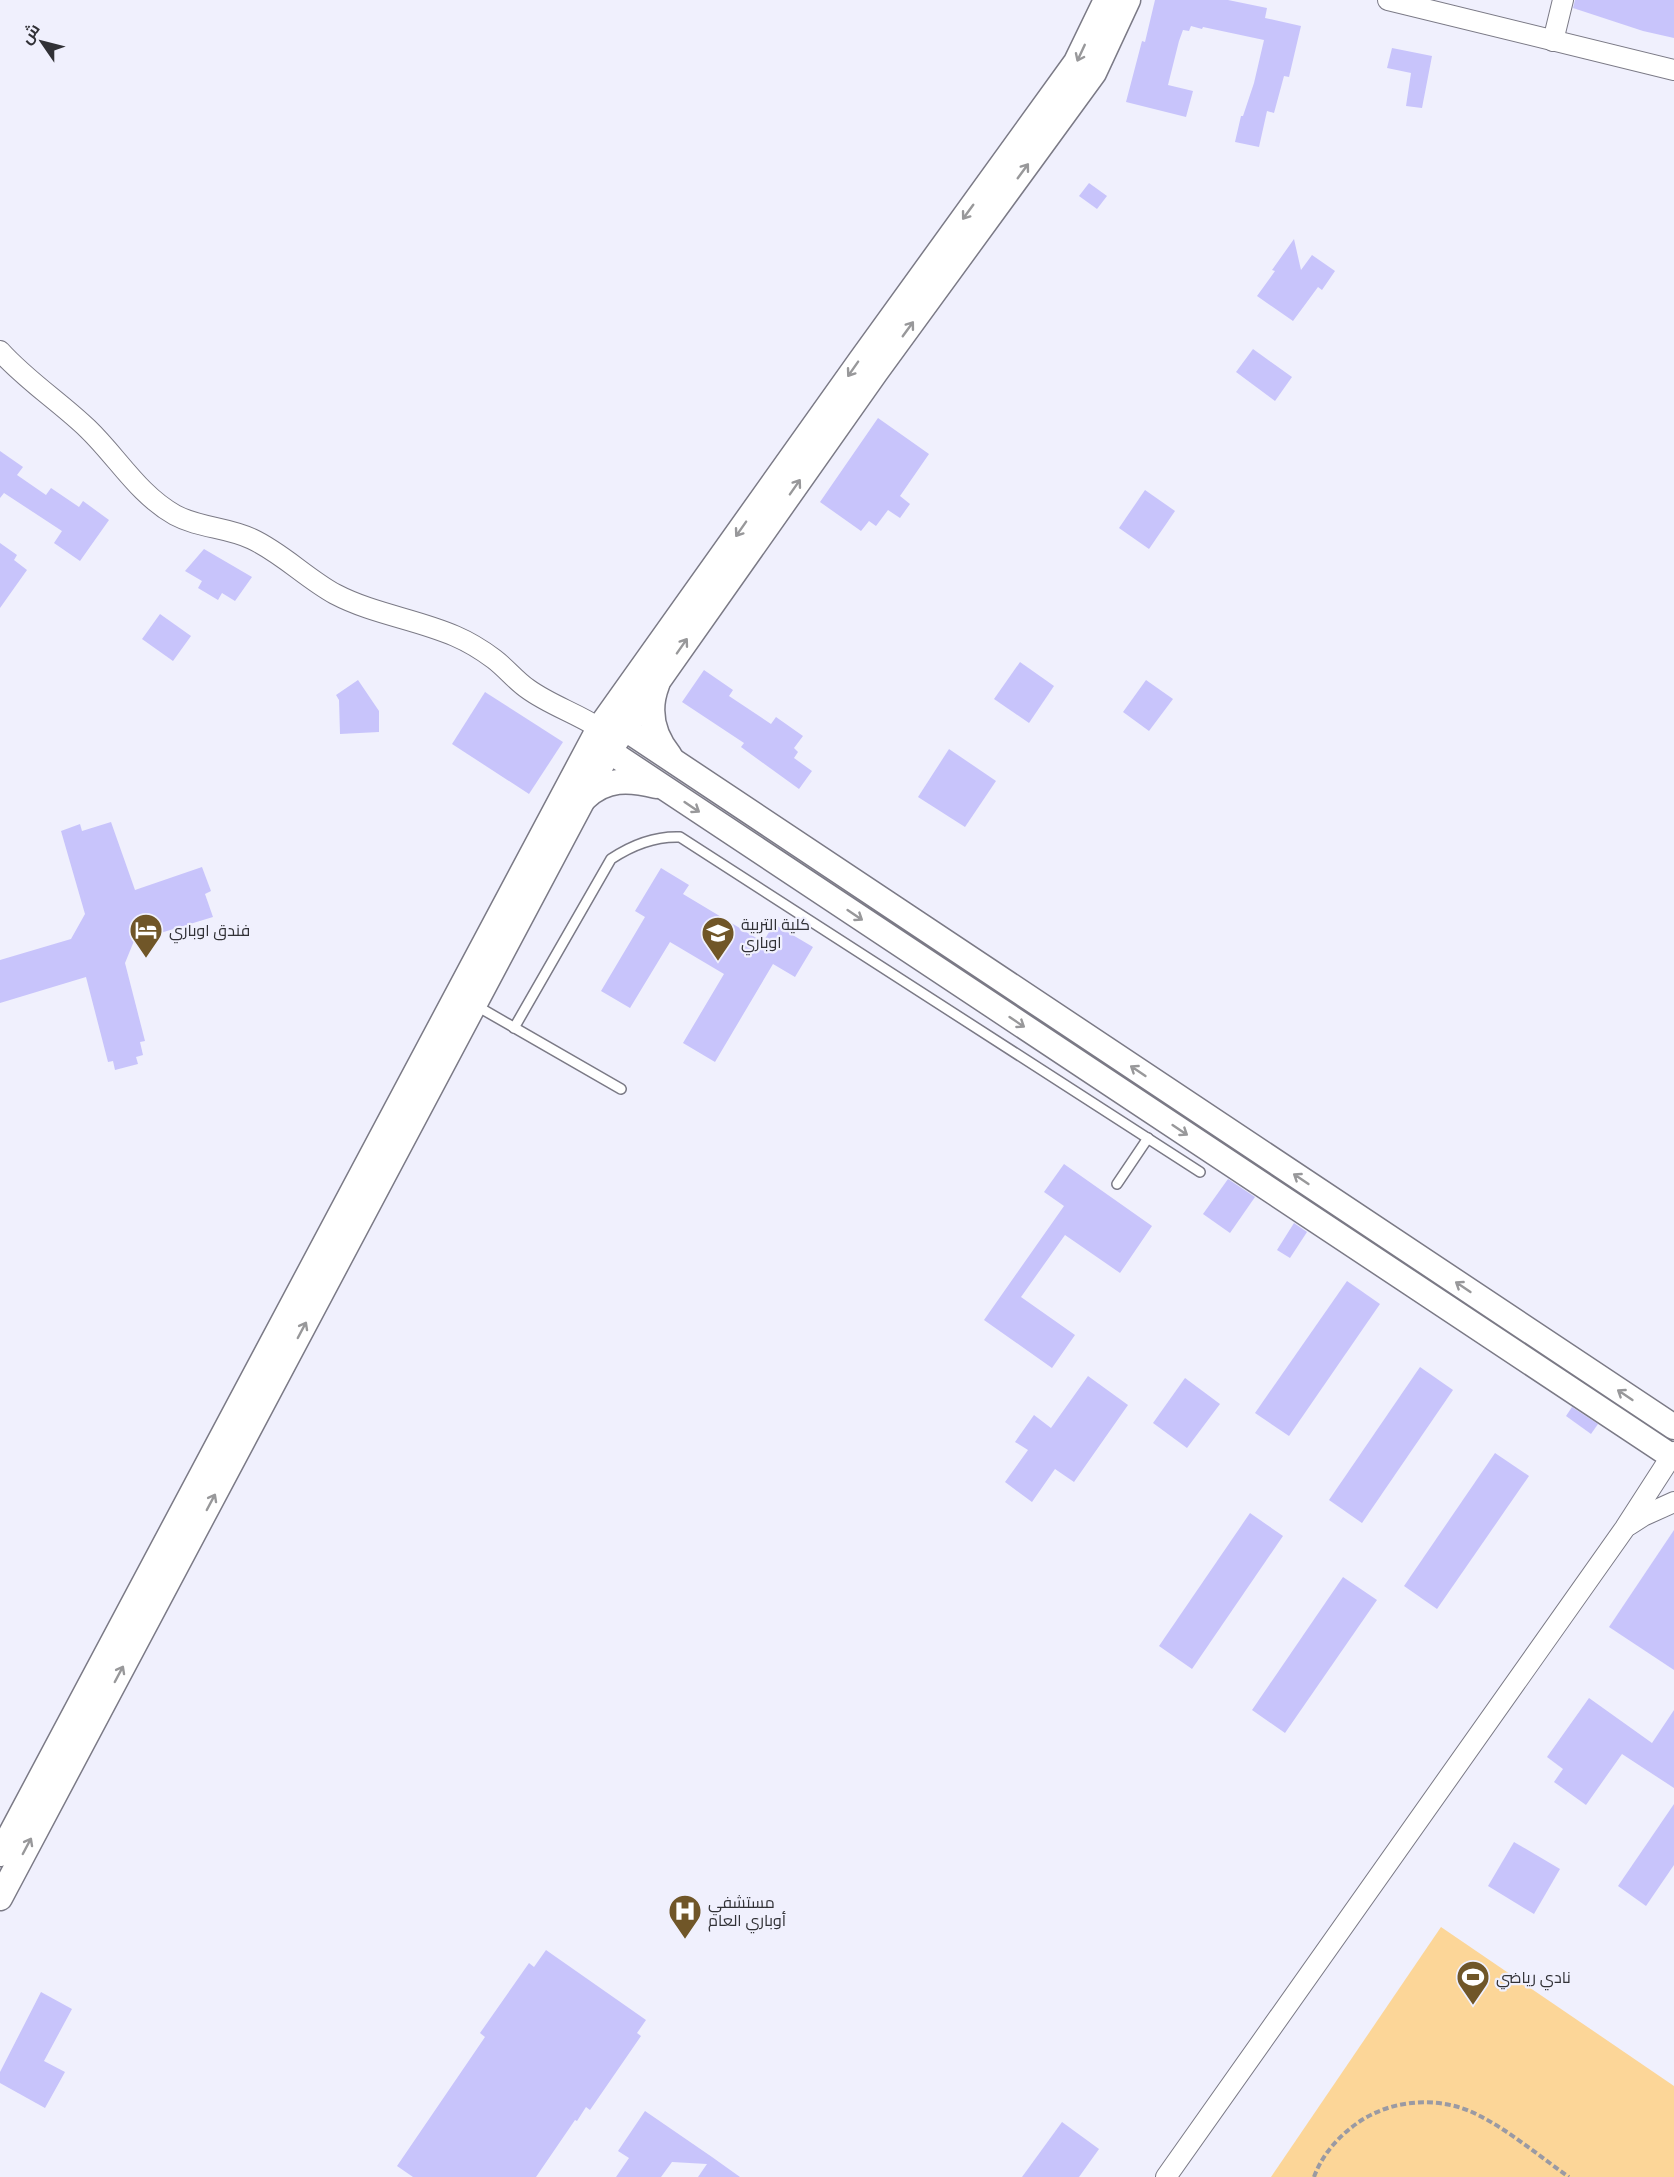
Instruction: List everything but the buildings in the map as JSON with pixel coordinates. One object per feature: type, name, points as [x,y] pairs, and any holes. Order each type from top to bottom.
[{"type":"street","points":[[0,1854],[599,728],[860,361],[1077,62],[1106,0]]},
{"type":"street","points":[[0,1898],[609,751],[876,372],[1094,73],[1128,0]]},
{"type":"street","points":[[1388,0],[1674,70]]},
{"type":"street","points":[[1553,40],[1563,0]]},
{"type":"street","points":[[0,351],[21,373],[90,431],[137,486],[174,514],[195,525],[215,527],[253,539],[310,579],[362,606],[439,629],[458,638],[494,659],[525,687],[543,699],[575,713],[599,728],[624,729],[1674,1427]]},
{"type":"street","points":[[659,679],[654,692],[652,722],[657,736],[675,762]]},
{"type":"street","points":[[599,728],[609,751],[665,789],[1673,1455],[1625,1528],[1166,2177]]},
{"type":"street","points":[[583,799],[595,789],[608,783],[639,782],[665,789]]},
{"type":"street","points":[[1625,1528],[1643,1516],[1674,1502]]},
{"type":"lane","points":[[514,1028],[611,859],[627,848],[662,836],[680,837],[1200,1172]]},
{"type":"lane","points":[[475,1005],[621,1089]]},
{"type":"lane","points":[[1117,1184],[1148,1138]]},
{"type":"path","points":[[1314,2177],[1328,2151],[1344,2133],[1364,2118],[1386,2108],[1411,2102],[1436,2102],[1457,2106],[1477,2114],[1569,2177]]},
{"type":"shaded area","name":"نادي رياضي","points":[[1441,1927],[1674,2086],[1674,2177],[1271,2177]]},
{"type":"place","name":"فندق اوباري","points":[[146,959]]},
{"type":"place","name":"كلية التربية اوباري","points":[[718,962]]},
{"type":"place","name":"مستشفي أوباري العام","points":[[685,1940]]},
{"type":"place","name":"نادي رياضي","points":[[1473,2006]]}]
